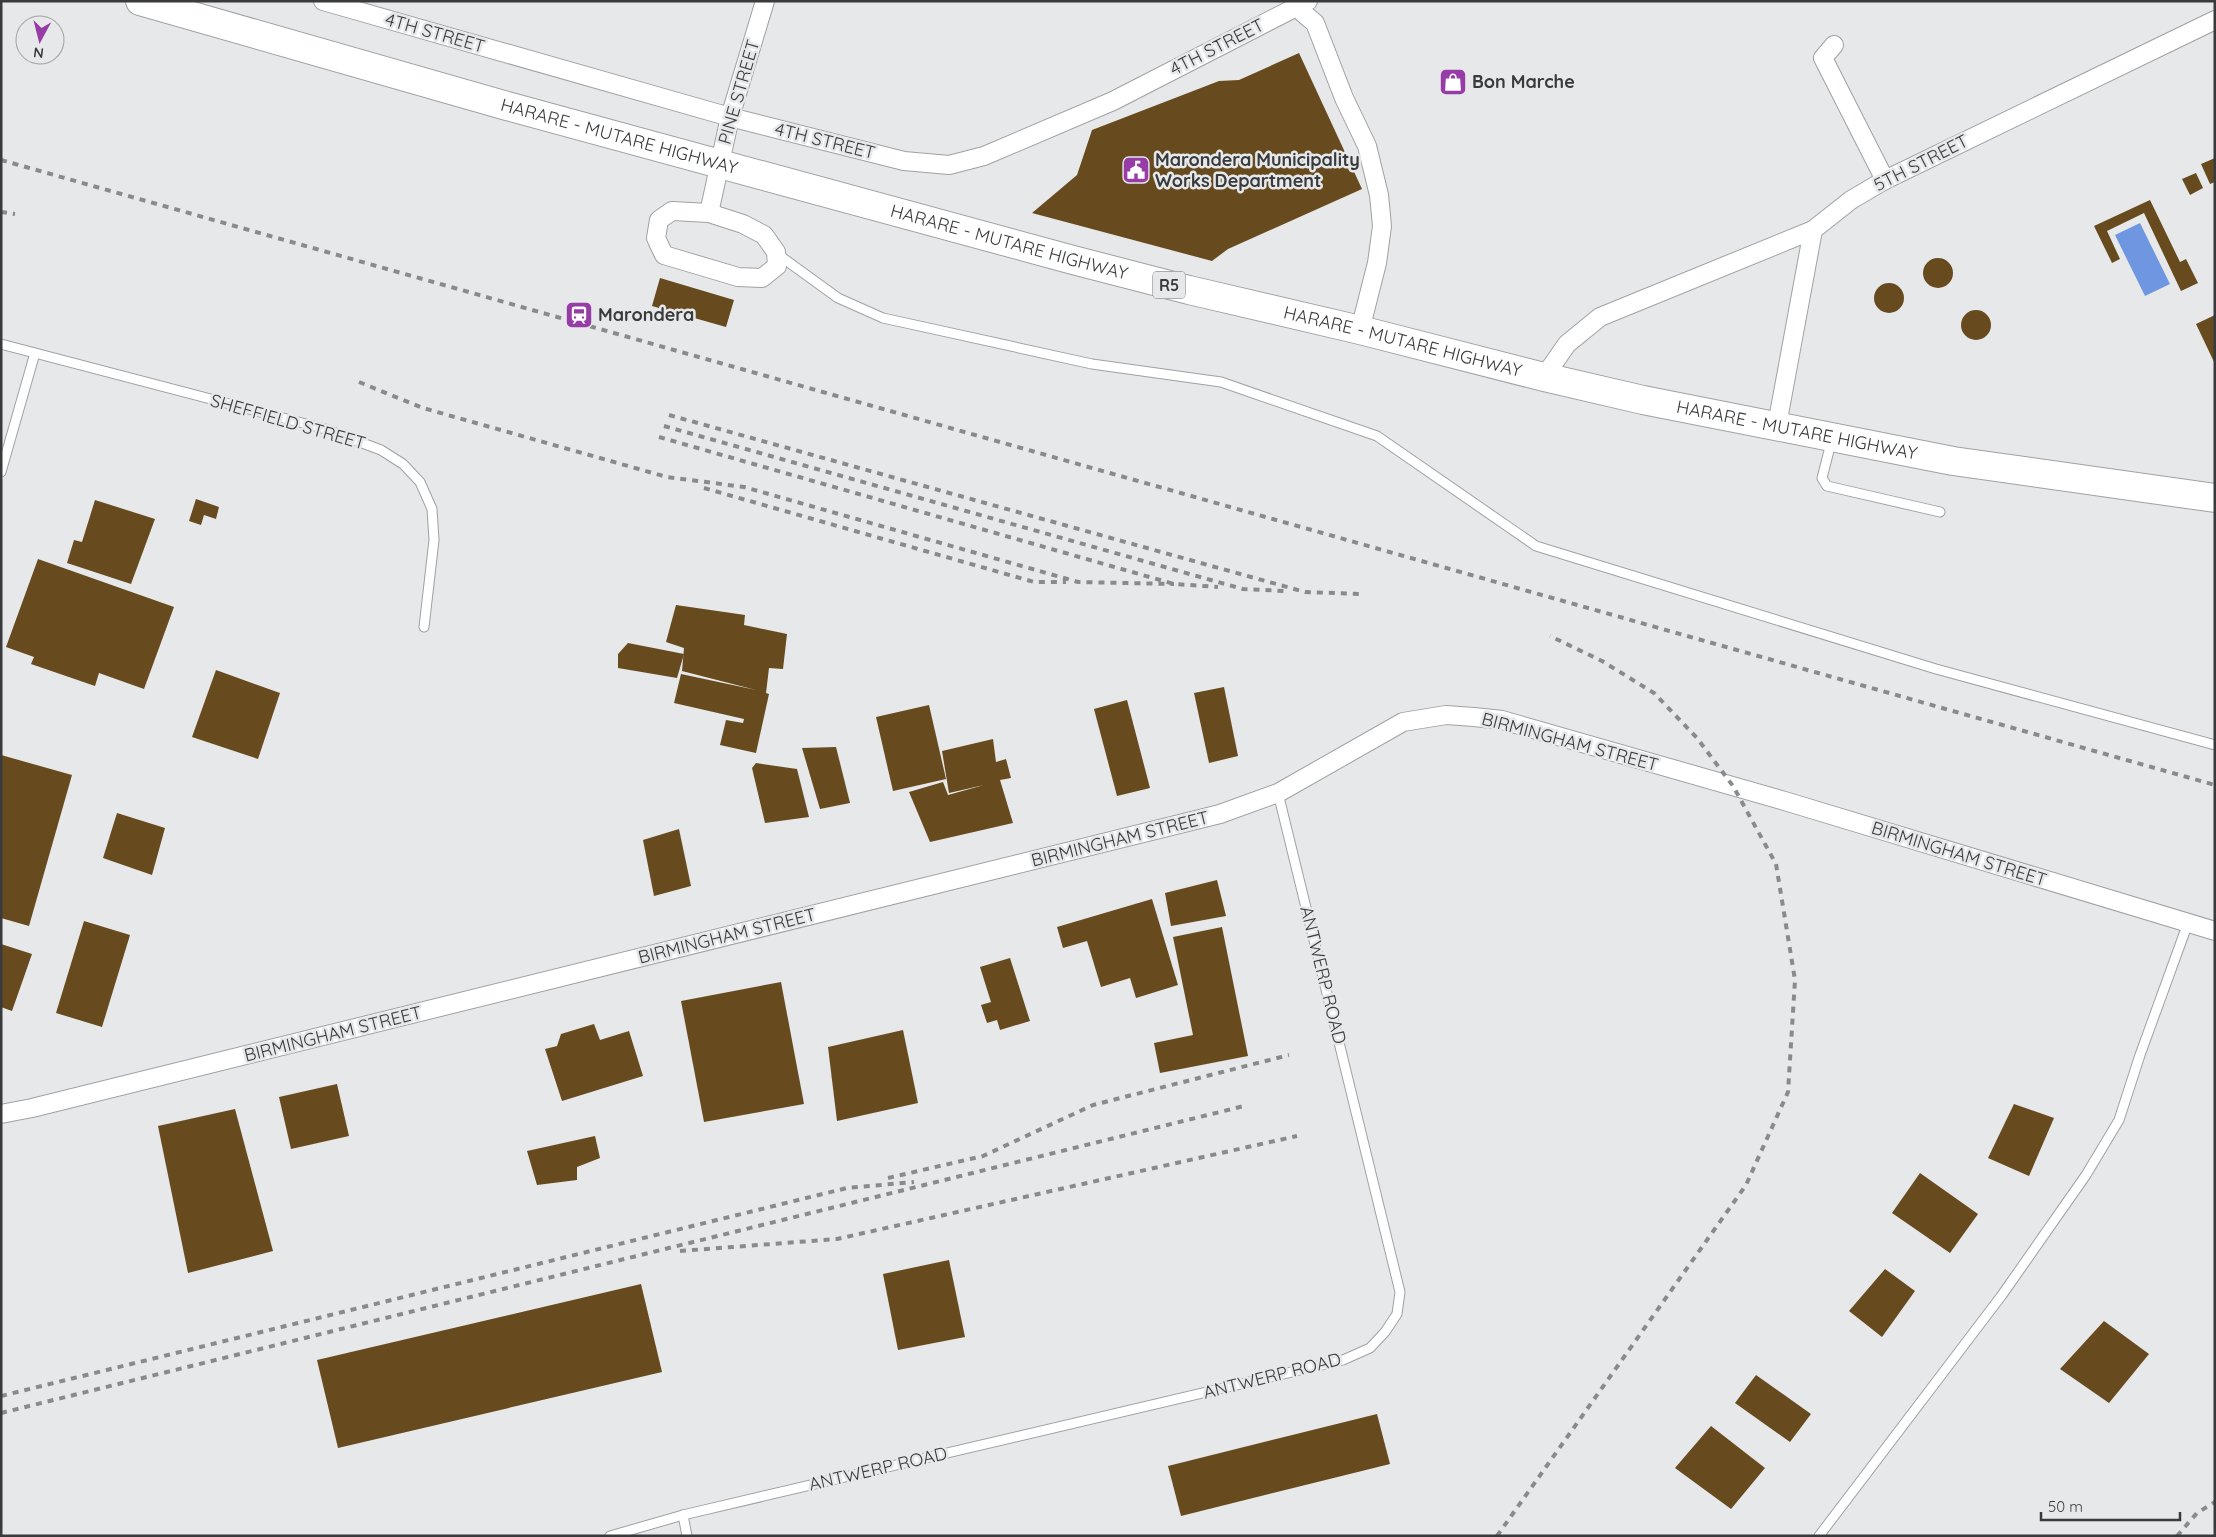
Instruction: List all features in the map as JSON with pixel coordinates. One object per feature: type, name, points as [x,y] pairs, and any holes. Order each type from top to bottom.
[{"type":"highway","name":"HARARE - MUTARE HIGHWAY","points":[[140,1],[507,106],[1073,260],[1544,377],[1643,400],[1953,461],[2215,498]]},
{"type":"street","name":"4TH STREET","points":[[323,1],[730,117],[904,161],[949,165],[984,156],[1112,101],[1301,3]]},
{"type":"street","name":"PINE STREET","points":[[709,213],[730,117],[765,1]]},
{"type":"street","points":[[1315,23],[1318,15],[1319,1]]},
{"type":"street","points":[[1301,3],[1303,13],[1315,23],[1344,98],[1367,146],[1379,196],[1382,226],[1377,263],[1360,330]]},
{"type":"street","name":"5TH STREET","points":[[1544,377],[1567,344],[1600,317],[1813,230],[1851,200],[1885,180],[2215,20]]},
{"type":"street","points":[[1834,45],[1823,58],[1885,180]]},
{"type":"street","points":[[672,211],[709,213],[743,224],[764,235],[776,252],[777,266],[762,278],[738,277],[664,256],[656,238],[659,220],[672,211]]},
{"type":"street","points":[[1777,425],[1813,230]]},
{"type":"street","name":"BIRMINGHAM STREET","points":[[1,1114],[32,1108],[1211,816],[1278,793],[1403,722],[1446,715],[1502,720],[1788,802],[2215,931]]},
{"type":"lane","points":[[776,252],[838,298],[883,318],[1092,364],[1221,382],[1377,436],[1536,546],[1936,669],[2215,745]]},
{"type":"lane","name":"SHEFFIELD STREET","points":[[1,344],[326,430],[381,450],[403,464],[420,482],[432,509],[434,540],[424,627]]},
{"type":"lane","points":[[1,472],[35,353]]},
{"type":"lane","points":[[1833,436],[1822,478],[1827,486],[1940,512]]},
{"type":"lane","name":"ANTWERP ROAD","points":[[610,1536],[622,1534],[683,1514],[1343,1360],[1370,1348],[1385,1332],[1397,1314],[1400,1292],[1278,793]]},
{"type":"lane","points":[[1819,1536],[2002,1295],[2086,1175],[2119,1120],[2140,1055],[2188,923]]},
{"type":"lane","points":[[683,1514],[687,1536]]},
{"type":"water","points":[[2140,223],[2170,284],[2145,296],[2115,235]]},
{"type":"building","points":[[1299,53],[1362,189],[1228,249],[1212,261],[1032,213],[1077,175],[1092,130],[1219,81],[1239,80]]},
{"type":"building","points":[[2215,158],[2215,182],[2210,184],[2201,164]]},
{"type":"building","points":[[2196,173],[2203,188],[2190,195],[2182,179]]},
{"type":"building","points":[[2150,200],[2180,262],[2186,259],[2198,283],[2181,291],[2144,213],[2107,231],[2120,259],[2112,263],[2094,226]]},
{"type":"building","points":[[1938,258],[1949,262],[1953,273],[1949,284],[1938,288],[1927,284],[1923,273],[1927,262]]},
{"type":"building","points":[[660,278],[734,300],[726,327],[652,306]]},
{"type":"building","points":[[1889,283],[1900,287],[1904,298],[1900,309],[1889,313],[1878,309],[1874,298],[1878,287]]},
{"type":"building","points":[[1976,310],[1987,314],[1991,325],[1987,336],[1976,340],[1965,336],[1961,325],[1965,314]]},
{"type":"building","points":[[2215,315],[2215,364],[2196,324]]},
{"type":"building","points":[[196,499],[219,507],[216,519],[204,515],[201,525],[189,521]]},
{"type":"building","points":[[95,500],[155,519],[131,584],[67,563],[74,540],[82,542]]},
{"type":"building","points":[[38,559],[174,607],[144,689],[99,673],[95,686],[31,664],[34,657],[6,647]]},
{"type":"building","points":[[676,605],[745,615],[744,625],[787,634],[783,669],[769,668],[766,693],[769,694],[756,753],[720,745],[726,720],[743,723],[744,719],[674,703],[681,674],[756,690],[682,671],[684,648],[666,642]]},
{"type":"building","points":[[628,643],[684,654],[677,678],[618,668],[618,654]]},
{"type":"building","points":[[216,670],[280,693],[258,759],[192,737]]},
{"type":"building","points":[[1224,687],[1238,756],[1209,763],[1194,693]]},
{"type":"building","points":[[1127,700],[1150,788],[1117,796],[1094,709]]},
{"type":"building","points":[[929,705],[946,779],[893,791],[876,717]]},
{"type":"building","points":[[993,739],[996,762],[1006,759],[1011,778],[1000,780],[1013,823],[930,842],[909,792],[943,782],[948,795],[984,785],[949,793],[942,751]]},
{"type":"building","points":[[836,747],[850,803],[820,809],[802,748]]},
{"type":"building","points":[[1,755],[72,775],[29,926],[1,918]]},
{"type":"building","points":[[756,763],[797,769],[809,817],[765,823],[752,768]]},
{"type":"building","points":[[117,813],[165,828],[152,875],[103,858]]},
{"type":"building","points":[[679,829],[691,886],[654,896],[643,840]]},
{"type":"building","points":[[1217,880],[1226,916],[1171,926],[1165,893]]},
{"type":"building","points":[[1152,899],[1178,985],[1136,998],[1130,978],[1101,987],[1087,941],[1063,948],[1057,927]]},
{"type":"building","points":[[84,921],[130,935],[102,1027],[56,1013]]},
{"type":"building","points":[[1222,927],[1248,1056],[1160,1073],[1154,1043],[1193,1035],[1173,937]]},
{"type":"building","points":[[1,944],[32,954],[12,1011],[1,1007]]},
{"type":"building","points":[[1010,958],[1030,1021],[1000,1030],[997,1020],[987,1023],[981,1005],[991,1002],[980,967]]},
{"type":"building","points":[[781,982],[804,1104],[704,1122],[681,1001]]},
{"type":"building","points":[[594,1024],[600,1040],[629,1031],[643,1076],[562,1101],[545,1049],[557,1046],[561,1034]]},
{"type":"building","points":[[903,1030],[918,1103],[837,1121],[828,1047]]},
{"type":"building","points":[[337,1084],[349,1136],[291,1149],[279,1097]]},
{"type":"building","points":[[2014,1104],[2054,1118],[2029,1176],[1988,1158]]},
{"type":"building","points":[[235,1109],[273,1251],[188,1273],[158,1126]]},
{"type":"building","points":[[595,1136],[600,1158],[577,1167],[577,1180],[537,1185],[527,1151]]},
{"type":"building","points":[[1920,1173],[1978,1214],[1950,1253],[1892,1213]]},
{"type":"building","points":[[949,1260],[965,1337],[898,1350],[883,1274]]},
{"type":"building","points":[[1885,1269],[1915,1291],[1882,1337],[1849,1311]]},
{"type":"building","points":[[641,1284],[662,1372],[338,1448],[317,1360]]},
{"type":"building","points":[[2104,1321],[2149,1354],[2109,1403],[2060,1369]]},
{"type":"building","points":[[1756,1375],[1811,1414],[1790,1442],[1735,1403]]},
{"type":"building","points":[[1377,1414],[1390,1464],[1181,1516],[1168,1466]]},
{"type":"building","points":[[1711,1426],[1765,1468],[1731,1509],[1675,1468]]},
{"type":"railway","points":[[1,160],[2215,785]]},
{"type":"railway","points":[[1,212],[15,214]]},
{"type":"railway","points":[[359,382],[423,408],[667,477],[744,487],[1078,582],[1174,584]]},
{"type":"railway","points":[[669,415],[1305,592],[1362,594]]},
{"type":"railway","points":[[664,426],[1243,589],[1285,591]]},
{"type":"railway","points":[[659,437],[1174,584],[1218,587]]},
{"type":"railway","points":[[704,488],[1034,582],[1066,582]]},
{"type":"railway","points":[[1497,1536],[1746,1185],[1788,1092],[1795,980],[1776,864],[1733,786],[1697,738],[1654,693],[1602,661],[1550,636]]},
{"type":"railway","points":[[888,1178],[983,1156],[1093,1105],[1289,1055]]},
{"type":"railway","points":[[1,1413],[1244,1106]]},
{"type":"railway","points":[[680,1251],[837,1239],[1297,1136]]},
{"type":"railway","points":[[1,1396],[847,1188],[914,1182]]},
{"type":"railway","points":[[2177,1536],[2197,1513],[2215,1502]]},
{"type":"place","name":"Bon Marche","points":[[1453,82]]},
{"type":"place","name":"Marondera Municipality Works Department","points":[[1136,170]]},
{"type":"place","name":"Marondera","points":[[579,315]]}]
